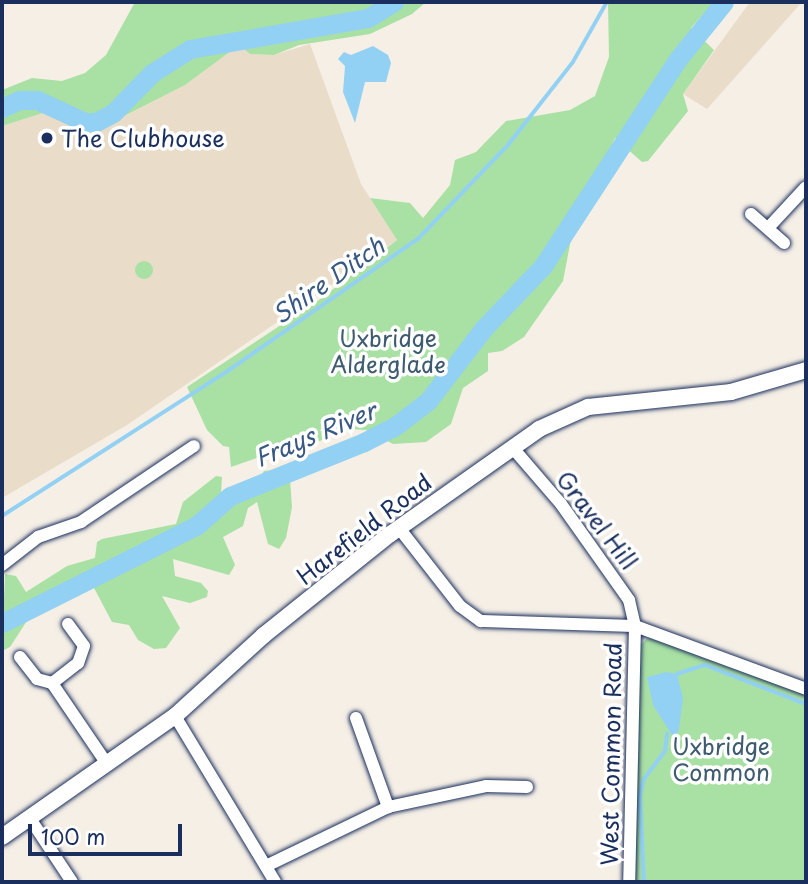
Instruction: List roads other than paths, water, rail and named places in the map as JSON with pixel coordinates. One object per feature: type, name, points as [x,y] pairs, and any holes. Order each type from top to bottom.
[{"type":"main road","name":"Harefield Road","points":[[2,837],[176,716],[264,635],[399,528],[512,447],[588,407],[731,392],[806,370]]},
{"type":"street","points":[[769,227],[806,187]]},
{"type":"street","points":[[751,214],[769,227],[784,243]]},
{"type":"street","points":[[2,565],[38,537],[81,522],[194,446]]},
{"type":"street","name":"Gravel Hill","points":[[512,447],[616,579],[629,600],[635,626]]},
{"type":"street","points":[[399,528],[460,606],[481,621],[635,626],[806,689]]},
{"type":"street","points":[[52,683],[78,663],[84,646],[68,624]]},
{"type":"street","name":"West Common Road","points":[[629,882],[635,626]]},
{"type":"street","points":[[20,657],[37,679],[52,683],[107,764]]},
{"type":"street","points":[[176,716],[275,882]]},
{"type":"street","points":[[356,718],[388,807]]},
{"type":"street","points":[[266,866],[388,807],[486,786],[527,787]]},
{"type":"street","points":[[29,817],[72,882]]},
{"type":"water","points":[[373,46],[388,55],[391,63],[386,82],[365,82],[355,123],[343,92],[345,66],[338,59],[344,52],[351,55]]},
{"type":"water","points":[[666,672],[677,674],[683,698],[679,730],[673,737],[653,705],[647,677]]},
{"type":"waterway","points":[[2,108],[19,100],[37,100],[85,122],[96,122],[113,113],[152,73],[190,49],[368,18],[394,2]]},
{"type":"waterway","name":"Shire Ditch","points":[[2,516],[222,375],[418,239],[508,145],[573,62],[607,2]]},
{"type":"waterway","name":"Frays River","points":[[2,623],[196,526],[230,496],[364,442],[394,427],[428,401],[484,328],[543,266],[678,59],[724,2]]},
{"type":"waterway","points":[[677,674],[705,665],[806,704]]},
{"type":"waterway","points":[[644,882],[640,795],[644,779],[665,751],[667,734]]},
{"type":"place","name":"The Clubhouse","points":[[47,138]]},
{"type":"park label","name":"Uxbridge Alderglade","points":[[388,351]]},
{"type":"park label","name":"Uxbridge Common","points":[[721,759]]}]
